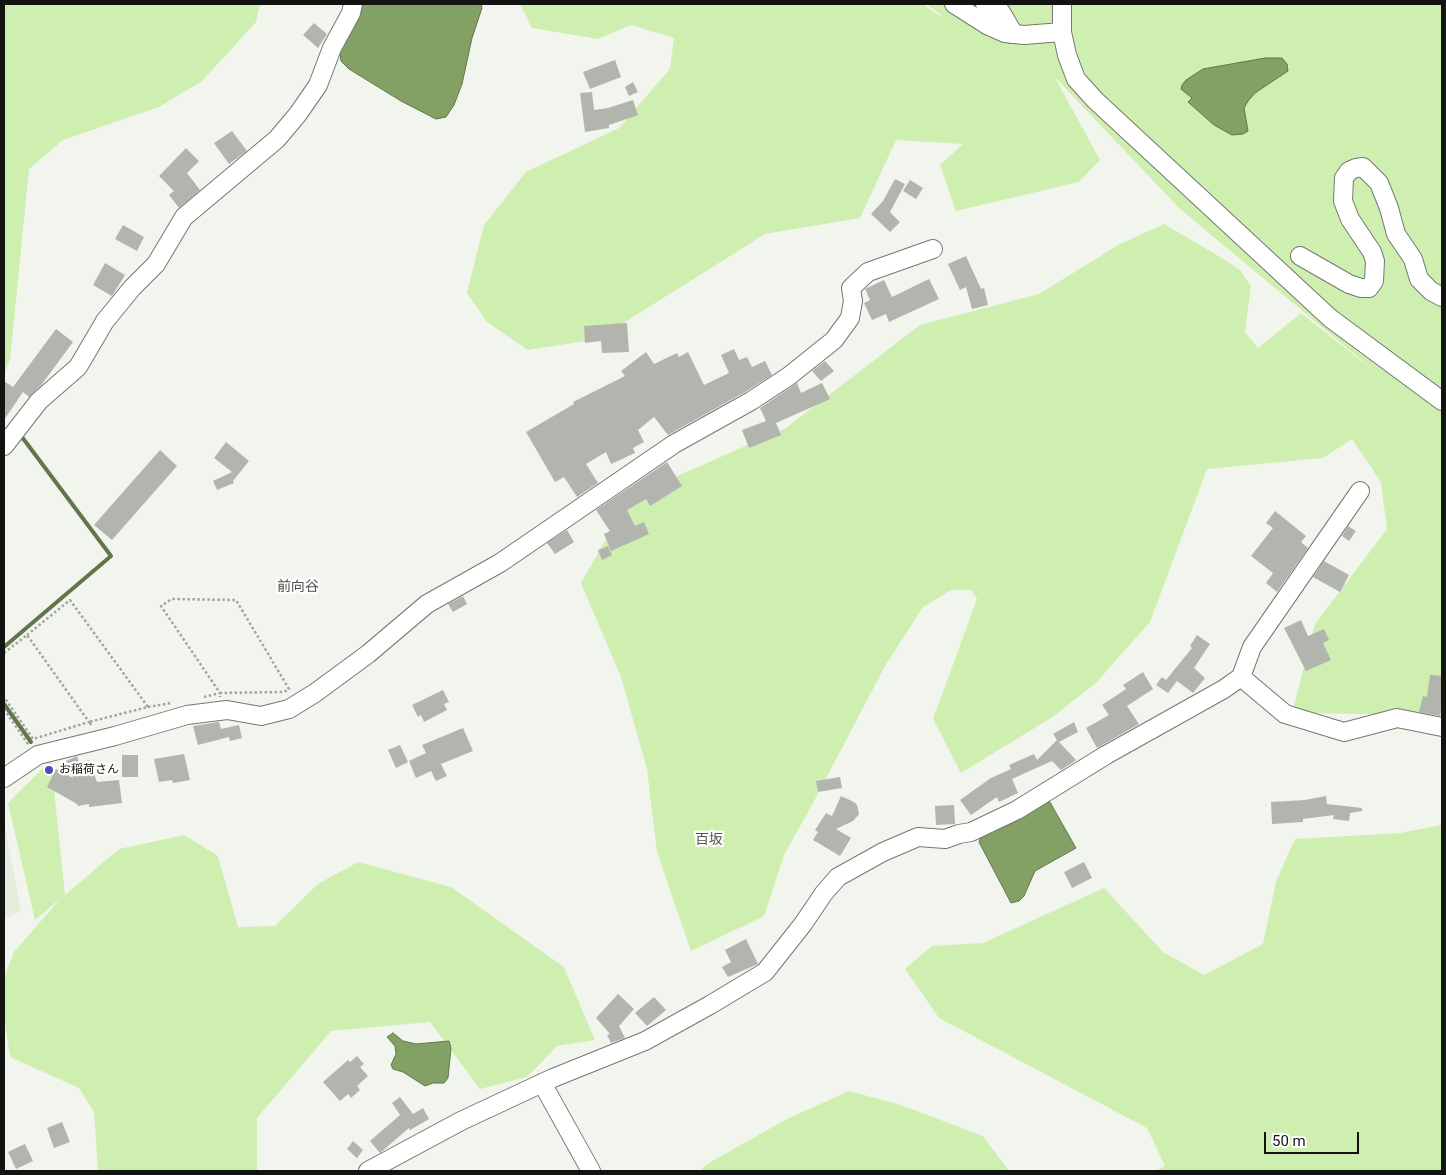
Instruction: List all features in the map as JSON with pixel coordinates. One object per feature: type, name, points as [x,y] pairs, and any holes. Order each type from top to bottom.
[{"type":"street","points":[[4,446],[39,401],[78,367],[105,321],[132,288],[156,264],[184,217],[277,139],[298,114],[318,85],[332,48],[351,13],[353,4]]},
{"type":"street","points":[[954,4],[987,25],[1011,34],[1062,32]]},
{"type":"street","points":[[985,4],[1001,12],[1012,31],[1011,34]]},
{"type":"street","points":[[1062,4],[1062,32],[1067,55],[1076,79],[1095,100],[1330,318],[1442,401]]},
{"type":"street","points":[[1300,256],[1349,284],[1368,288],[1374,281],[1375,261],[1372,252],[1350,219],[1343,201],[1344,178],[1349,171],[1363,167],[1378,183],[1389,208],[1396,234],[1413,259],[1419,279],[1431,291],[1442,297]]},
{"type":"street","points":[[4,778],[38,755],[115,736],[186,715],[227,710],[261,716],[289,708],[316,693],[368,654],[427,604],[500,563],[674,444],[751,401],[789,376],[834,340],[850,318],[853,301],[851,288],[868,272],[933,249]]},
{"type":"street","points":[[368,1171],[461,1121],[542,1084],[645,1041],[764,972],[803,924],[824,892],[838,877],[883,852],[918,837],[945,839],[971,832],[1017,810],[1106,755],[1224,689],[1241,677],[1252,648],[1360,491]]},
{"type":"street","points":[[1241,677],[1285,714],[1344,732],[1397,718],[1442,728]]},
{"type":"street","points":[[542,1084],[591,1171]]},
{"type":"path","points":[[202,697],[220,693],[284,692],[288,689],[236,600],[172,599],[160,606],[220,693]]},
{"type":"path","points":[[4,654],[70,600],[148,707]]},
{"type":"path","points":[[27,635],[89,722]]},
{"type":"path","points":[[4,697],[33,739],[89,722],[175,702]]},
{"type":"path","points":[[4,709],[31,748]]},
{"type":"shaded area","points":[[4,4],[260,4],[256,22],[202,81],[159,107],[63,140],[29,169],[10,360],[4,374]]},
{"type":"shaded area","points":[[360,4],[481,4],[482,8],[472,38],[462,84],[454,105],[446,117],[436,119],[401,101],[349,69],[341,61],[340,51]]},
{"type":"shaded area","points":[[520,4],[923,4],[945,18],[926,4],[1442,4],[1442,715],[1292,713],[1315,624],[1387,529],[1381,482],[1352,439],[1323,458],[1207,469],[1150,622],[1095,684],[1051,718],[961,773],[933,719],[977,599],[971,590],[951,590],[923,607],[885,666],[784,855],[764,916],[691,951],[657,852],[647,769],[621,677],[581,583],[630,497],[786,428],[920,325],[1039,294],[1120,244],[1164,224],[1240,270],[1251,286],[1245,332],[1258,348],[1301,313],[1383,378],[1180,209],[1054,76],[1100,160],[1079,182],[956,211],[940,165],[963,144],[896,140],[860,218],[765,234],[598,339],[528,350],[487,322],[467,293],[484,225],[526,172],[619,128],[670,69],[674,38],[631,25],[598,39],[532,28]]},
{"type":"shaded area","points":[[1265,58],[1282,58],[1287,64],[1288,71],[1255,93],[1248,101],[1244,108],[1248,131],[1243,134],[1232,135],[1214,125],[1188,102],[1192,98],[1181,89],[1186,80],[1203,69]]},
{"type":"shaded area","points":[[51,760],[65,895],[119,849],[184,835],[218,856],[238,927],[275,926],[318,884],[358,862],[451,887],[564,967],[595,1040],[557,1046],[527,1077],[480,1089],[430,1022],[331,1031],[257,1118],[257,1171],[98,1171],[94,1112],[79,1088],[10,1057],[4,1015],[4,978],[14,952],[61,898],[35,920],[8,803]]},
{"type":"shaded area","points":[[1047,797],[1076,848],[1035,871],[1024,896],[1019,901],[1011,903],[979,842],[981,837]]},
{"type":"shaded area","points":[[4,822],[21,910],[4,920]]},
{"type":"shaded area","points":[[1442,825],[1442,1171],[1155,1171],[1165,1166],[1147,1128],[939,1018],[905,969],[932,946],[983,943],[1104,888],[1163,952],[1204,975],[1263,944],[1276,881],[1295,839],[1400,833]]},
{"type":"shaded area","points":[[393,1033],[403,1041],[416,1044],[449,1041],[451,1048],[448,1078],[444,1083],[433,1083],[425,1086],[403,1072],[393,1069],[391,1065],[396,1054],[395,1046],[387,1037]]},
{"type":"shaded area","points":[[849,1091],[901,1105],[983,1136],[1009,1171],[699,1171],[707,1164],[787,1119]]},
{"type":"building","points":[[314,23],[327,34],[318,48],[303,35]]},
{"type":"building","points":[[615,60],[621,77],[590,89],[583,72]]},
{"type":"building","points":[[633,82],[638,92],[629,96],[625,87]]},
{"type":"building","points":[[592,92],[594,110],[608,108],[633,100],[638,115],[609,125],[609,128],[585,132],[580,93]]},
{"type":"building","points":[[232,131],[247,151],[229,164],[214,143]]},
{"type":"building","points":[[186,148],[199,161],[187,173],[200,190],[179,208],[169,195],[174,191],[159,176]]},
{"type":"building","points":[[895,179],[905,184],[890,212],[900,222],[890,232],[871,214],[883,201]]},
{"type":"building","points":[[910,180],[923,188],[916,199],[903,191]]},
{"type":"building","points":[[123,225],[144,237],[137,251],[115,239]]},
{"type":"building","points":[[966,256],[981,289],[984,288],[988,305],[972,309],[966,287],[960,290],[948,264]]},
{"type":"building","points":[[105,263],[125,275],[112,296],[93,285]]},
{"type":"building","points":[[929,279],[939,299],[889,322],[886,314],[872,320],[864,303],[870,300],[865,289],[884,280],[892,297]]},
{"type":"building","points":[[627,323],[629,352],[602,353],[601,341],[585,343],[584,326]]},
{"type":"building","points":[[56,329],[73,342],[42,384],[29,397],[23,392],[4,420],[4,381],[13,387]]},
{"type":"building","points":[[734,349],[739,360],[747,357],[752,367],[765,361],[772,375],[668,435],[654,417],[638,430],[644,442],[633,448],[635,453],[611,464],[606,452],[586,464],[598,483],[577,497],[564,477],[555,482],[526,432],[574,404],[573,402],[625,376],[621,371],[646,352],[654,364],[677,353],[679,357],[688,352],[704,385],[729,373],[721,355]]},
{"type":"building","points":[[825,361],[834,371],[821,381],[812,371]]},
{"type":"building","points":[[797,383],[801,393],[822,383],[830,399],[776,423],[781,435],[749,448],[742,430],[766,421],[760,408]]},
{"type":"building","points":[[226,442],[249,461],[233,481],[234,483],[217,490],[213,481],[232,472],[214,458]]},
{"type":"building","points":[[160,450],[177,466],[112,540],[94,525]]},
{"type":"building","points":[[667,462],[682,486],[650,506],[646,499],[627,510],[635,526],[644,522],[649,534],[611,551],[604,534],[610,531],[596,510]]},
{"type":"building","points":[[1275,511],[1306,536],[1301,542],[1308,548],[1277,592],[1266,583],[1273,573],[1251,556],[1273,528],[1266,523]]},
{"type":"building","points":[[1348,526],[1356,531],[1349,541],[1342,536]]},
{"type":"building","points":[[567,530],[574,542],[555,554],[547,543]]},
{"type":"building","points":[[608,546],[612,555],[602,560],[598,550]]},
{"type":"building","points":[[1324,561],[1349,575],[1340,592],[1313,577]]},
{"type":"building","points":[[463,596],[467,604],[453,612],[448,604]]},
{"type":"building","points":[[1301,620],[1308,636],[1324,629],[1329,640],[1323,643],[1331,660],[1306,671],[1284,628]]},
{"type":"building","points":[[1197,635],[1210,644],[1194,668],[1205,678],[1193,693],[1177,681],[1168,693],[1156,685],[1162,677],[1166,680],[1192,648],[1190,646]]},
{"type":"building","points":[[1143,672],[1153,689],[1127,706],[1139,724],[1097,748],[1086,728],[1109,715],[1102,705],[1126,689],[1123,685]]},
{"type":"building","points":[[1430,675],[1442,676],[1440,716],[1419,712],[1423,696],[1427,697]]},
{"type":"building","points":[[443,690],[449,702],[444,704],[447,710],[424,722],[421,715],[418,717],[412,705]]},
{"type":"building","points":[[219,722],[221,729],[239,725],[242,738],[230,741],[229,737],[198,745],[193,726]]},
{"type":"building","points":[[1074,722],[1078,732],[1059,742],[1076,760],[1061,770],[1052,761],[1012,779],[1018,793],[999,802],[997,797],[971,815],[960,800],[991,778],[1011,769],[1009,765],[1034,754],[1037,760],[1057,740],[1053,734]]},
{"type":"building","points":[[463,728],[473,751],[441,764],[447,776],[436,781],[431,771],[416,778],[409,761],[426,753],[422,745]]},
{"type":"building","points":[[400,745],[408,762],[396,768],[388,750]]},
{"type":"building","points":[[184,754],[190,780],[173,783],[172,780],[159,782],[154,759]]},
{"type":"building","points":[[122,755],[138,755],[138,777],[122,777]]},
{"type":"building","points":[[77,756],[79,763],[89,760],[97,782],[119,780],[122,803],[89,807],[89,804],[78,806],[47,787],[56,769],[73,778],[66,761]]},
{"type":"building","points":[[840,777],[842,788],[818,792],[816,781]]},
{"type":"building","points":[[841,796],[857,805],[859,814],[853,821],[836,829],[851,838],[840,856],[813,840],[818,832],[815,830],[826,813],[832,816]]},
{"type":"building","points":[[1326,796],[1327,804],[1362,808],[1362,811],[1350,813],[1349,821],[1333,819],[1334,815],[1303,819],[1303,822],[1272,824],[1271,802],[1305,800]]},
{"type":"building","points":[[954,805],[955,824],[936,825],[935,806]]},
{"type":"building","points":[[1084,862],[1092,878],[1072,888],[1064,872]]},
{"type":"building","points":[[746,939],[758,964],[728,977],[722,967],[731,962],[725,950]]},
{"type":"building","points":[[618,994],[634,1009],[619,1026],[625,1038],[611,1043],[607,1035],[610,1034],[596,1018]]},
{"type":"building","points":[[654,997],[666,1010],[647,1026],[635,1013]]},
{"type":"building","points":[[357,1056],[364,1064],[360,1067],[368,1076],[357,1086],[360,1090],[351,1098],[348,1094],[340,1101],[323,1082],[348,1060],[350,1062]]},
{"type":"building","points":[[400,1097],[413,1114],[423,1108],[429,1119],[410,1130],[409,1128],[380,1153],[370,1141],[400,1115],[392,1103]]},
{"type":"building","points":[[62,1122],[70,1142],[54,1148],[47,1128]]},
{"type":"building","points":[[353,1141],[363,1150],[357,1158],[347,1149]]},
{"type":"building","points":[[25,1144],[33,1161],[16,1169],[8,1152]]},
{"type":"waterway","points":[[4,647],[111,556],[22,437],[20,439]]},
{"type":"waterway","points":[[4,704],[31,742]]},
{"type":"place","name":"お稲荷さん","points":[[49,770]]},
{"type":"district","name":"前向谷","points":[[298,587]]},
{"type":"district","name":"百坂","points":[[709,840]]}]
